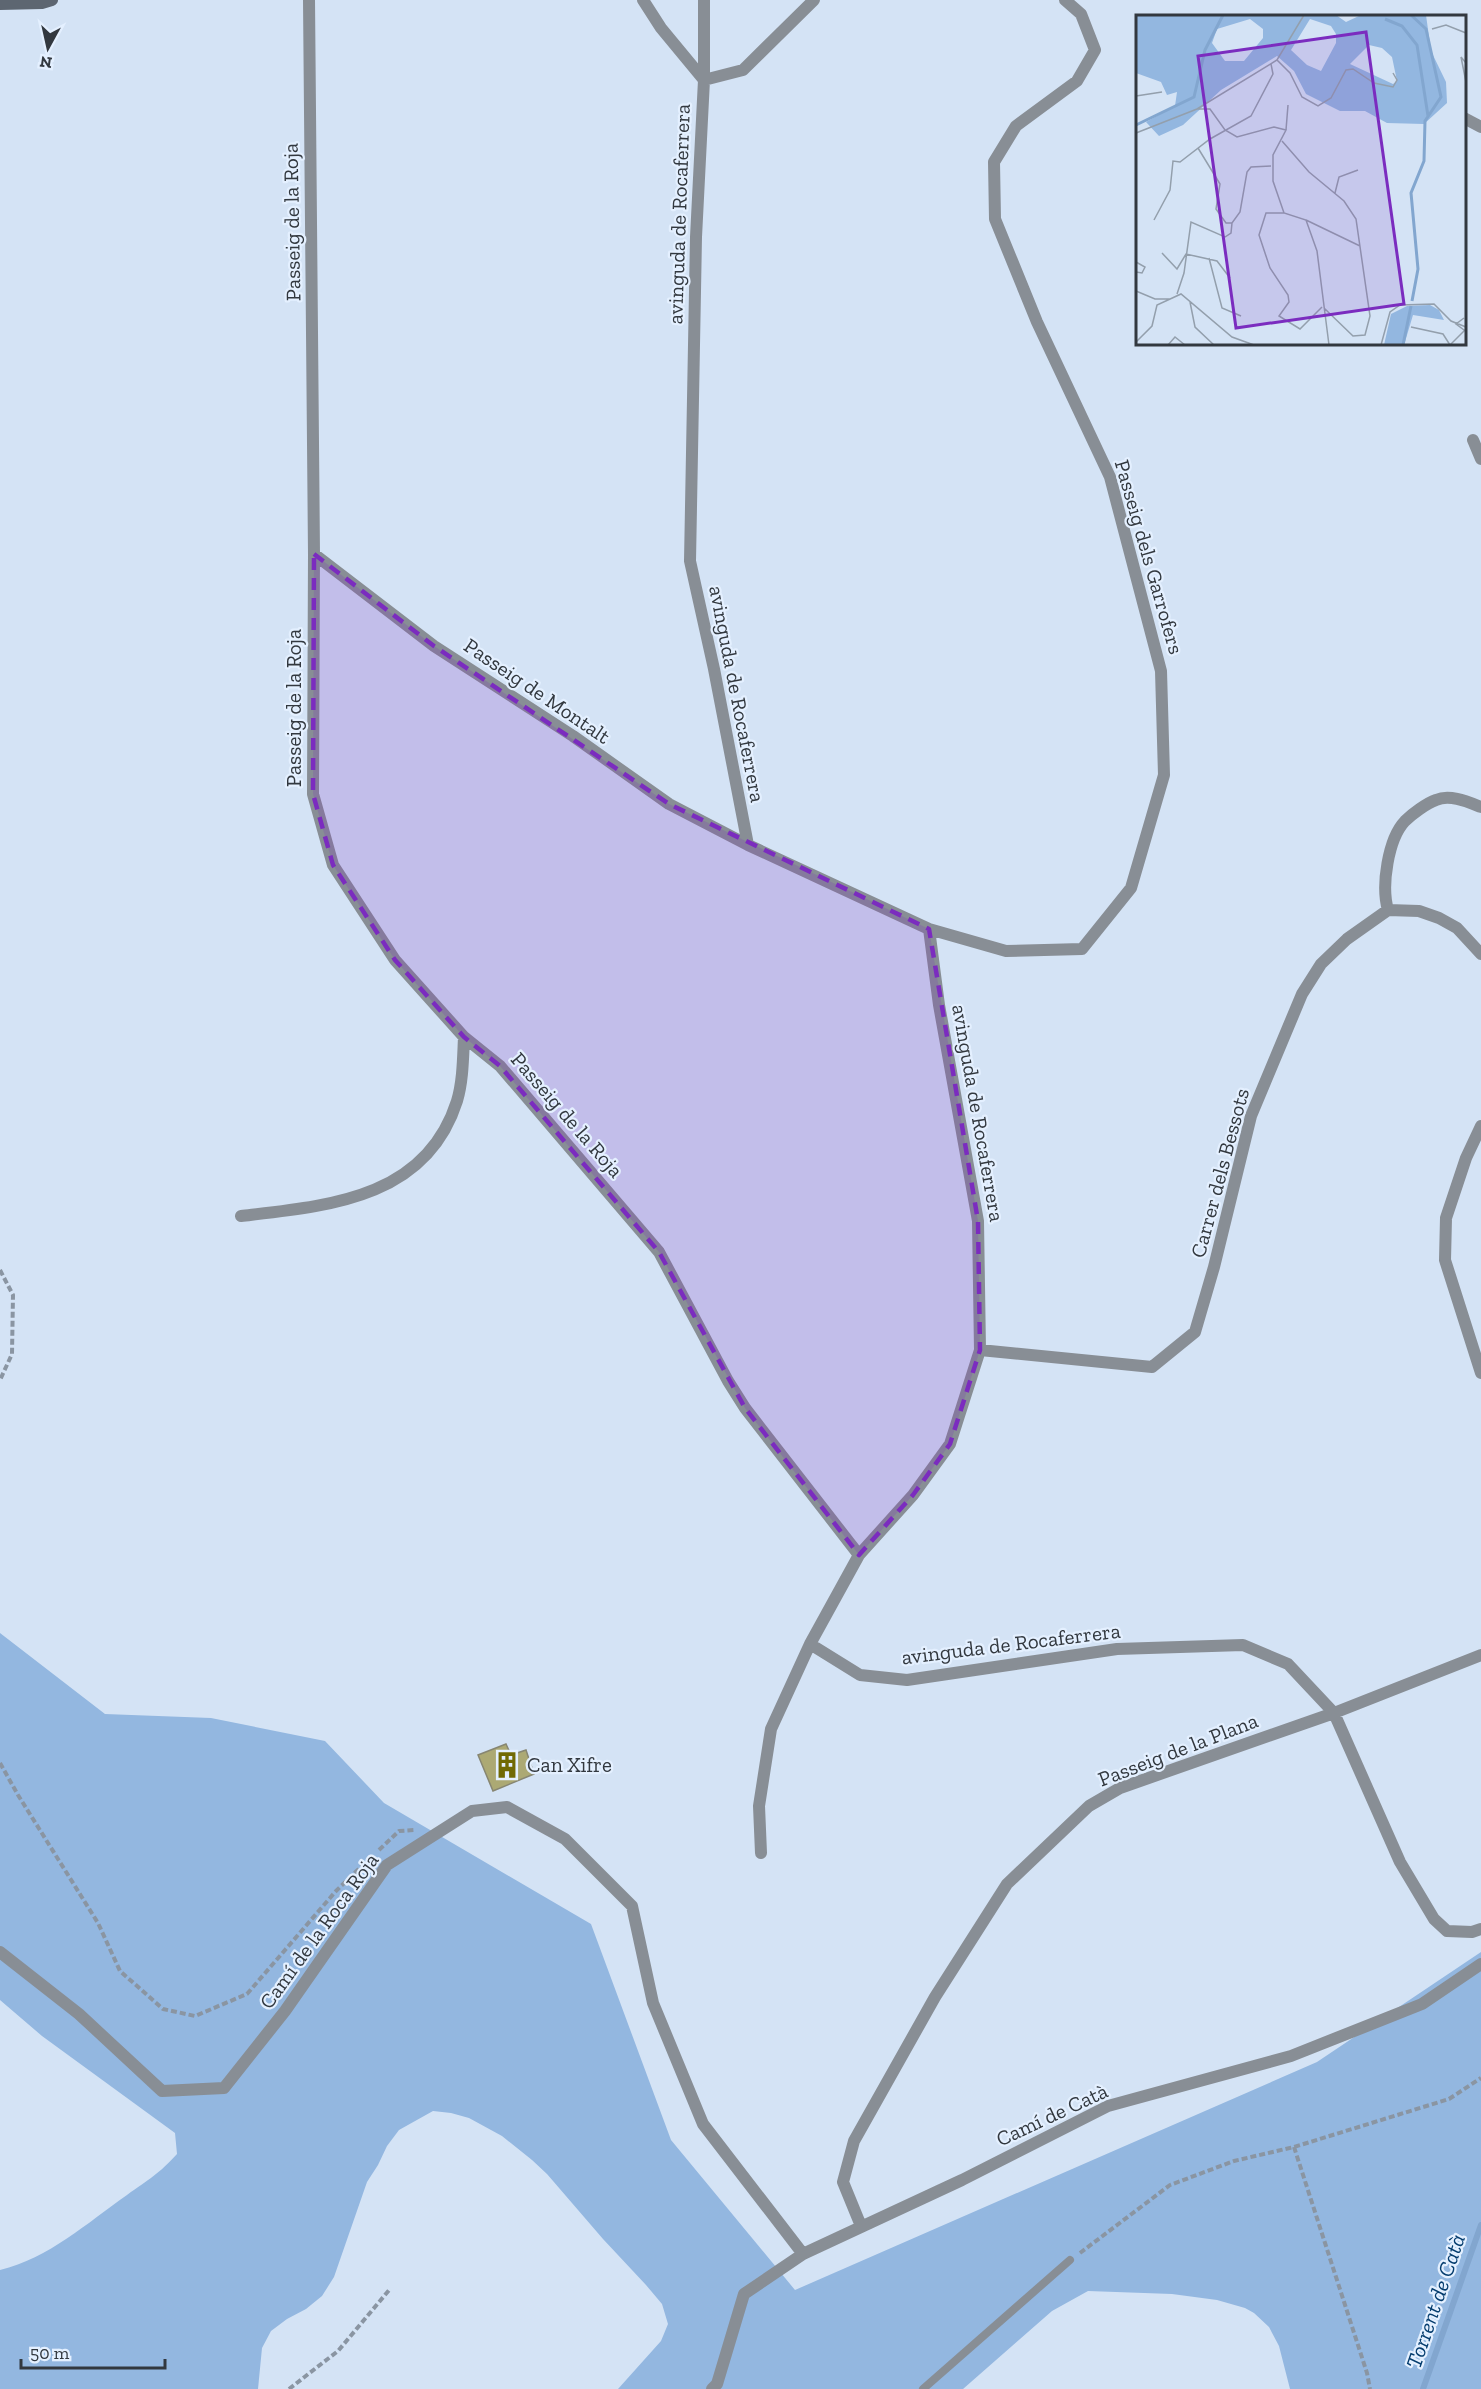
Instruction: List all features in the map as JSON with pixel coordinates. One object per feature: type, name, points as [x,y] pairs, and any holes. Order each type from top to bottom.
[{"type":"street","points":[[0,4],[42,3],[52,0]]},
{"type":"street","name":"Passeig de la Roja","points":[[309,0],[314,554],[313,794],[333,866],[395,960],[464,1037],[500,1066],[659,1252],[728,1381],[745,1408],[859,1555]]},
{"type":"street","points":[[643,0],[662,28],[704,80],[742,70],[814,0]]},
{"type":"street","name":"avinguda de Rocaferrera","points":[[704,0],[704,80],[696,237],[690,561],[714,669],[748,845]]},
{"type":"street","name":"Passeig dels Garrofers","points":[[929,929],[1006,951],[1082,949],[1131,888],[1164,774],[1161,671],[1110,477],[1037,322],[995,219],[994,162],[1016,126],[1077,81],[1095,50],[1081,14],[1065,0]]},
{"type":"street","points":[[1466,119],[1481,127]]},
{"type":"street","points":[[1473,440],[1481,459]]},
{"type":"street","name":"Passeig de Montalt","points":[[314,554],[434,646],[573,736],[669,804],[748,845]]},
{"type":"street","points":[[1481,807],[1460,799],[1437,799],[1405,821],[1392,845],[1385,898],[1388,910],[1419,911],[1457,928],[1481,954]]},
{"type":"street","points":[[748,845],[929,929]]},
{"type":"street","name":"Carrer dels Bessots","points":[[980,1350],[1152,1367],[1195,1332],[1214,1267],[1251,1116],[1302,994],[1328,957],[1347,939],[1388,910]]},
{"type":"street","name":"avinguda de Rocaferrera","points":[[929,929],[939,1005],[978,1221],[980,1350],[950,1444],[913,1496],[859,1555],[810,1644],[860,1675],[907,1680],[1117,1649],[1243,1645],[1288,1664],[1334,1713],[1400,1862],[1434,1919],[1447,1931],[1472,1932],[1481,1929]]},
{"type":"street","points":[[241,1216],[297,1209],[358,1197],[407,1174],[438,1142],[457,1100],[464,1037]]},
{"type":"street","points":[[1481,1126],[1466,1158],[1446,1218],[1445,1260],[1481,1373]]},
{"type":"street","points":[[761,1853],[759,1806],[771,1729],[810,1644]]},
{"type":"street","name":"Passeig de la Plana","points":[[861,2226],[843,2182],[854,2141],[935,1997],[1007,1884],[1089,1806],[1120,1788],[1334,1713],[1471,1661],[1481,1655]]},
{"type":"street","name":"Camí de la Roca Roja","points":[[0,1952],[80,2014],[162,2091],[224,2088],[285,2011],[387,1864],[472,1810],[507,1807],[565,1839],[632,1906],[654,2003],[703,2124],[803,2254]]},
{"type":"street","name":"Camí de Catà","points":[[712,2389],[717,2384],[744,2294],[803,2254],[962,2180],[1108,2106],[1291,2056],[1422,2004],[1481,1964]]},
{"type":"lane","points":[[923,2389],[1070,2260]]},
{"type":"path","points":[[0,1270],[13,1295],[12,1354],[0,1380]]},
{"type":"path","points":[[0,1762],[98,1923],[120,1971],[163,2009],[195,2016],[247,1994],[336,1891],[399,1831],[445,1828]]},
{"type":"path","points":[[1070,2260],[1170,2185],[1234,2161],[1294,2147],[1449,2099],[1481,2078]]},
{"type":"path","points":[[1294,2147],[1367,2373],[1370,2389]]},
{"type":"path","points":[[290,2389],[338,2351],[390,2289]]},
{"type":"highlighted area","points":[[314,554],[434,646],[669,804],[929,929],[978,1221],[980,1350],[950,1444],[913,1495],[859,1555],[745,1408],[659,1252],[500,1066],[464,1037],[395,960],[333,865],[313,794]]},
{"type":"shaded area","points":[[0,1633],[105,1714],[211,1718],[325,1741],[384,1803],[591,1924],[671,2140],[795,2290],[1317,2062],[1481,1952],[1481,2389],[1290,2389],[1279,2346],[1269,2327],[1245,2308],[1217,2300],[1172,2294],[1088,2291],[1052,2311],[963,2389],[618,2389],[661,2341],[668,2324],[662,2304],[532,2160],[502,2136],[469,2118],[433,2111],[399,2130],[387,2146],[367,2182],[334,2277],[322,2296],[271,2331],[262,2348],[258,2389],[0,2389],[0,2270],[35,2257],[67,2238],[154,2176],[177,2154],[175,2133],[42,2036],[0,2000]]},
{"type":"building","name":"Can Xifre","points":[[506,1744],[511,1755],[526,1750],[534,1774],[493,1791],[478,1755]]},
{"type":"waterway","name":"Torrent de Catà","points":[[1423,2389],[1481,2225]]},
{"type":"place","name":"Can Xifre","points":[[507,1765]]}]
